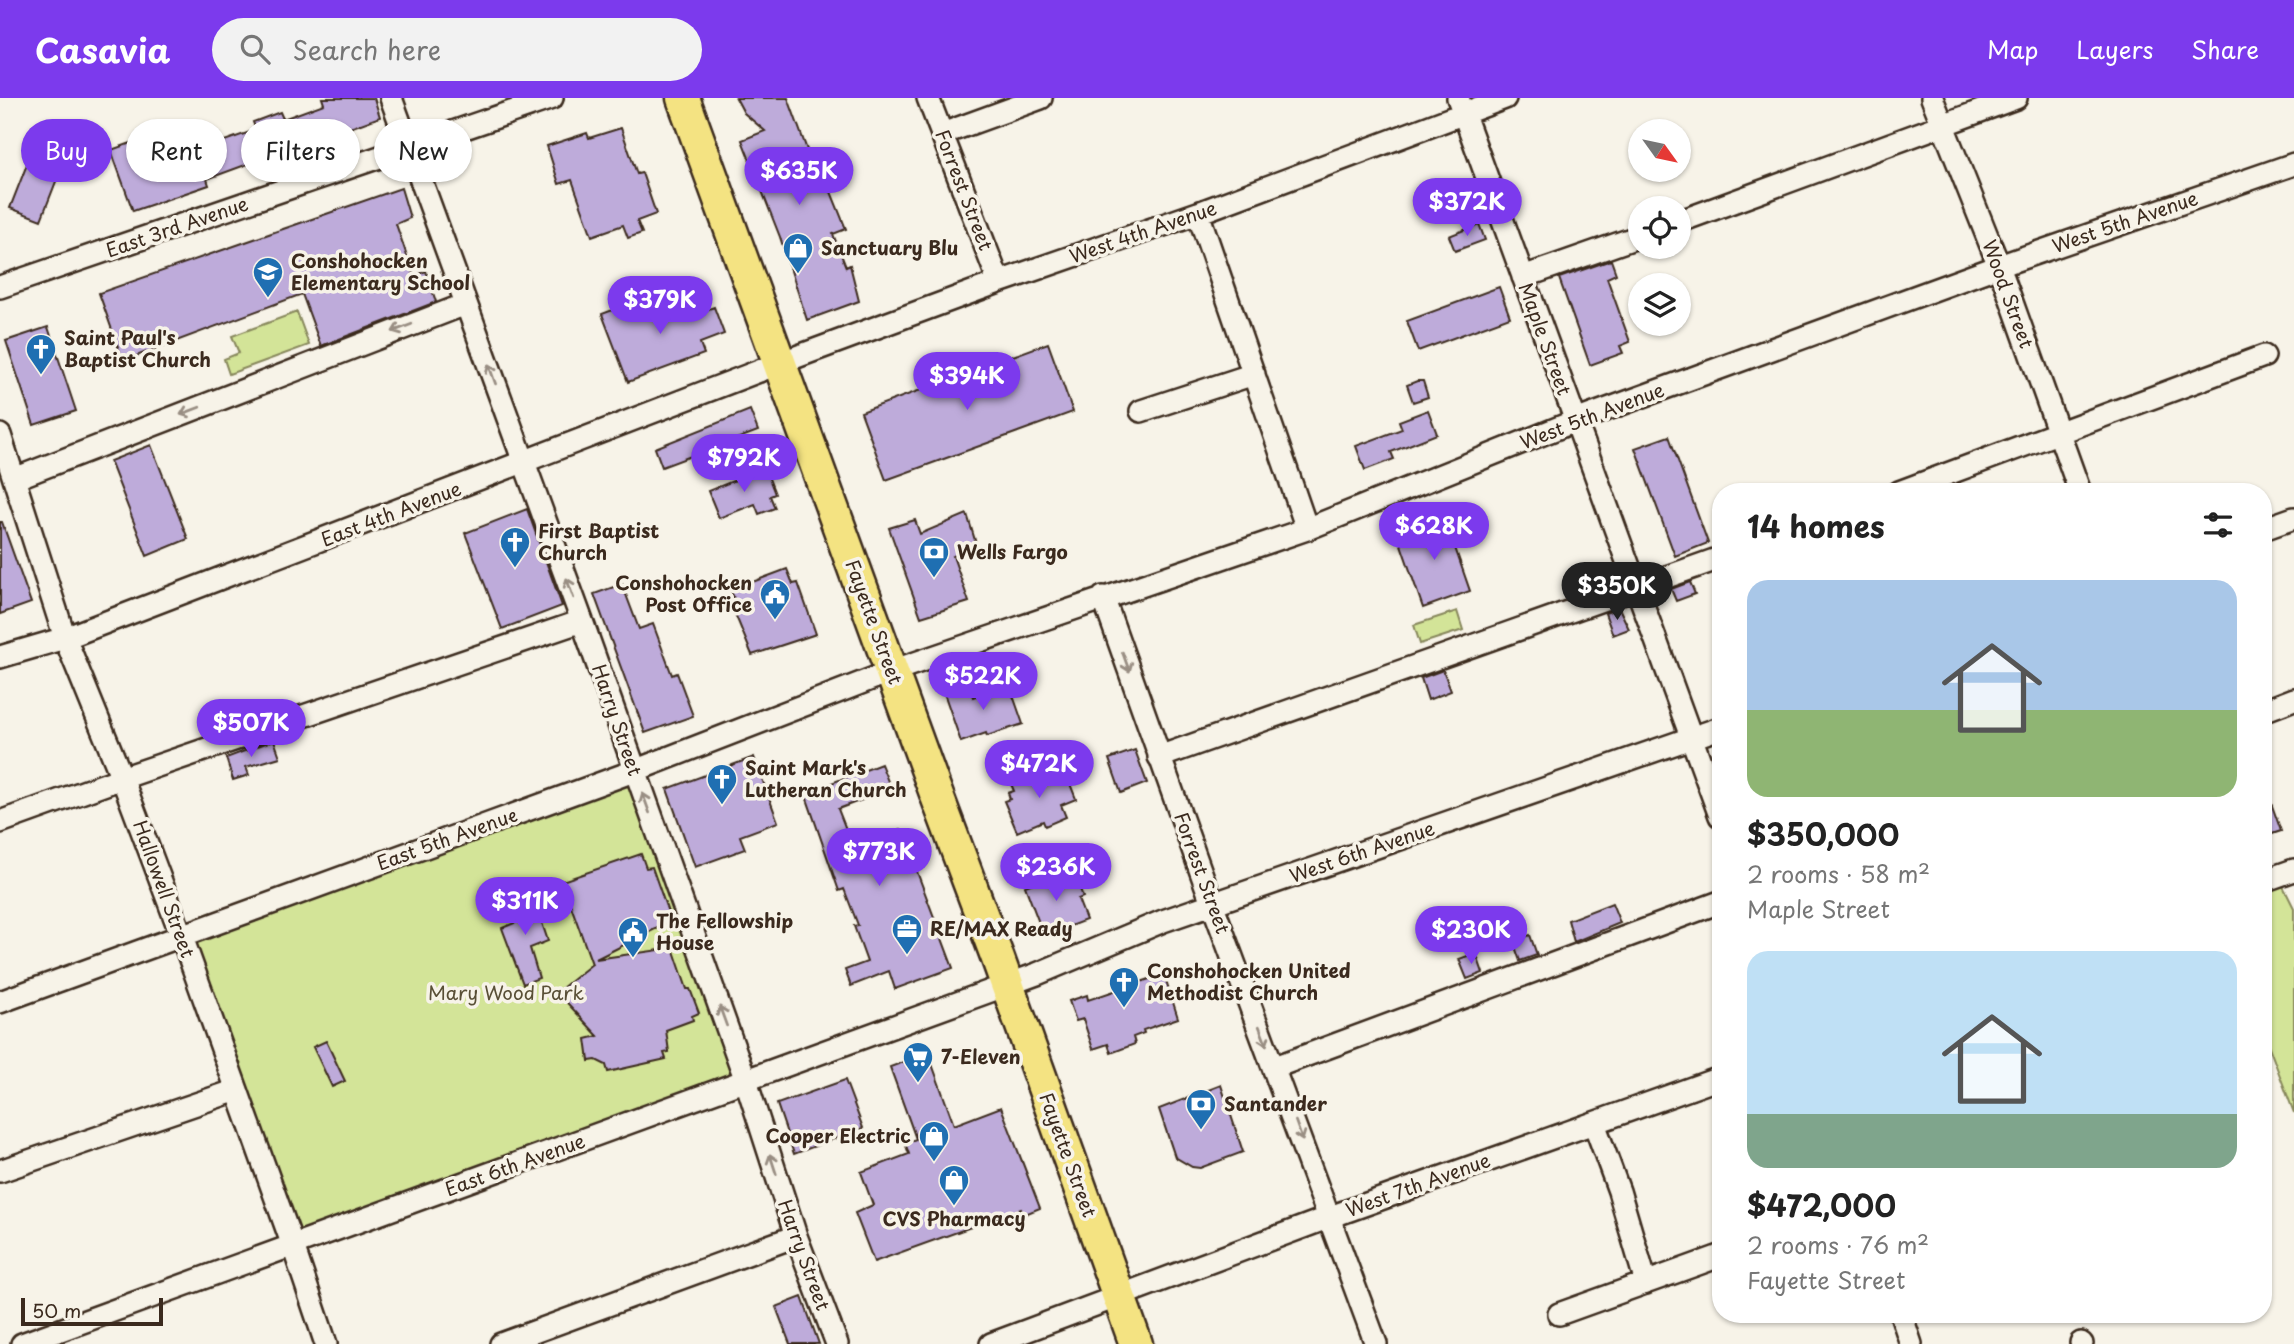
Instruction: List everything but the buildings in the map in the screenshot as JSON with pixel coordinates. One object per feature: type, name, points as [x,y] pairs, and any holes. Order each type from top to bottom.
[{"type":"main road","name":"Fayette Street","points":[[683,98],[1136,1344]]},
{"type":"street","name":"Harry Street","points":[[391,98],[398,119]]},
{"type":"street","name":"East 3rd Avenue","points":[[472,126],[552,98]]},
{"type":"street","name":"Forrest Street","points":[[928,98],[999,282]]},
{"type":"street","points":[[942,134],[1041,98]]},
{"type":"street","name":"West 4th Avenue","points":[[780,363],[999,282],[1198,213],[1461,106],[1505,98]]},
{"type":"street","name":"Wood Street","points":[[1932,98],[1999,266],[2077,483]]},
{"type":"street","points":[[1691,217],[2016,98]]},
{"type":"street","name":"Maple Street","points":[[1461,106],[1712,795]]},
{"type":"street","name":"East 3rd Avenue","points":[[0,287],[374,160]]},
{"type":"street","name":"West 5th Avenue","points":[[892,671],[1307,529],[1575,421],[1999,266],[2294,164]]},
{"type":"street","name":"Harry Street","points":[[421,182],[582,621],[746,1081],[796,1236],[837,1344]]},
{"type":"street","points":[[1198,213],[1307,529]]},
{"type":"street","points":[[1523,277],[1628,240]]},
{"type":"street","points":[[14,479],[466,304]]},
{"type":"street","points":[[1923,483],[2264,356]]},
{"type":"street","name":"East 4th Avenue","points":[[0,657],[65,638],[780,363]]},
{"type":"street","points":[[1140,411],[1254,373]]},
{"type":"street","name":"Hallowell Street","points":[[0,435],[65,638],[182,937],[326,1344]]},
{"type":"street","points":[[2272,526],[2294,518]]},
{"type":"street","points":[[1160,757],[1712,561]]},
{"type":"street","name":"Forrest Street","points":[[1103,597],[1212,903],[1376,1344]]},
{"type":"street","points":[[0,822],[582,621]]},
{"type":"street","name":"East 5th Avenue","points":[[0,1002],[634,771],[892,671]]},
{"type":"street","points":[[2272,708],[2294,699]]},
{"type":"street","name":"West 6th Avenue","points":[[1007,985],[1212,903],[1712,731]]},
{"type":"street","points":[[2272,878],[2294,870]]},
{"type":"street","points":[[1275,1068],[1712,905]]},
{"type":"street","name":"East 6th Avenue","points":[[22,1344],[1007,985]]},
{"type":"street","name":"West 7th Avenue","points":[[991,1344],[1330,1217],[1712,1081]]},
{"type":"street","points":[[0,1171],[237,1090]]},
{"type":"street","points":[[1594,1123],[1619,1191],[1646,1283]]},
{"type":"street","points":[[501,1344],[796,1236]]},
{"type":"street","points":[[1559,1314],[1712,1259]]},
{"type":"street","points":[[1904,1323],[1911,1344]]},
{"type":"green space","points":[[297,312],[309,345],[229,374],[224,359],[239,353],[232,336]]},
{"type":"green space","points":[[1457,611],[1463,630],[1420,644],[1414,625]]},
{"type":"green space","name":"Mary Wood Park","points":[[634,771],[746,1081],[293,1246],[182,937]]},
{"type":"green space","points":[[2278,876],[2294,908],[2294,1113],[2272,1055],[2272,878]]},
{"type":"place","name":"Sanctuary Blu","points":[[798,275]]},
{"type":"place","name":"Conshohocken Elementary School","points":[[268,299]]},
{"type":"place","name":"Saint Paul's Baptist Church","points":[[41,376]]},
{"type":"place","name":"First Baptist Church","points":[[515,569]]},
{"type":"place","name":"Wells Fargo","points":[[934,579]]},
{"type":"place","name":"Conshohocken Post Office","points":[[775,621]]},
{"type":"place","name":"Saint Mark's Lutheran Church","points":[[722,806]]},
{"type":"place","name":"RE/MAX Ready","points":[[907,956]]},
{"type":"place","name":"The Fellowship House","points":[[633,959]]},
{"type":"place","name":"Conshohocken United Methodist Church","points":[[1124,1009]]},
{"type":"place","name":"7-Eleven","points":[[918,1084]]},
{"type":"place","name":"Santander","points":[[1201,1131]]},
{"type":"place","name":"Cooper Electric","points":[[934,1163]]},
{"type":"place","name":"CVS Pharmacy","points":[[954,1207]]}]
